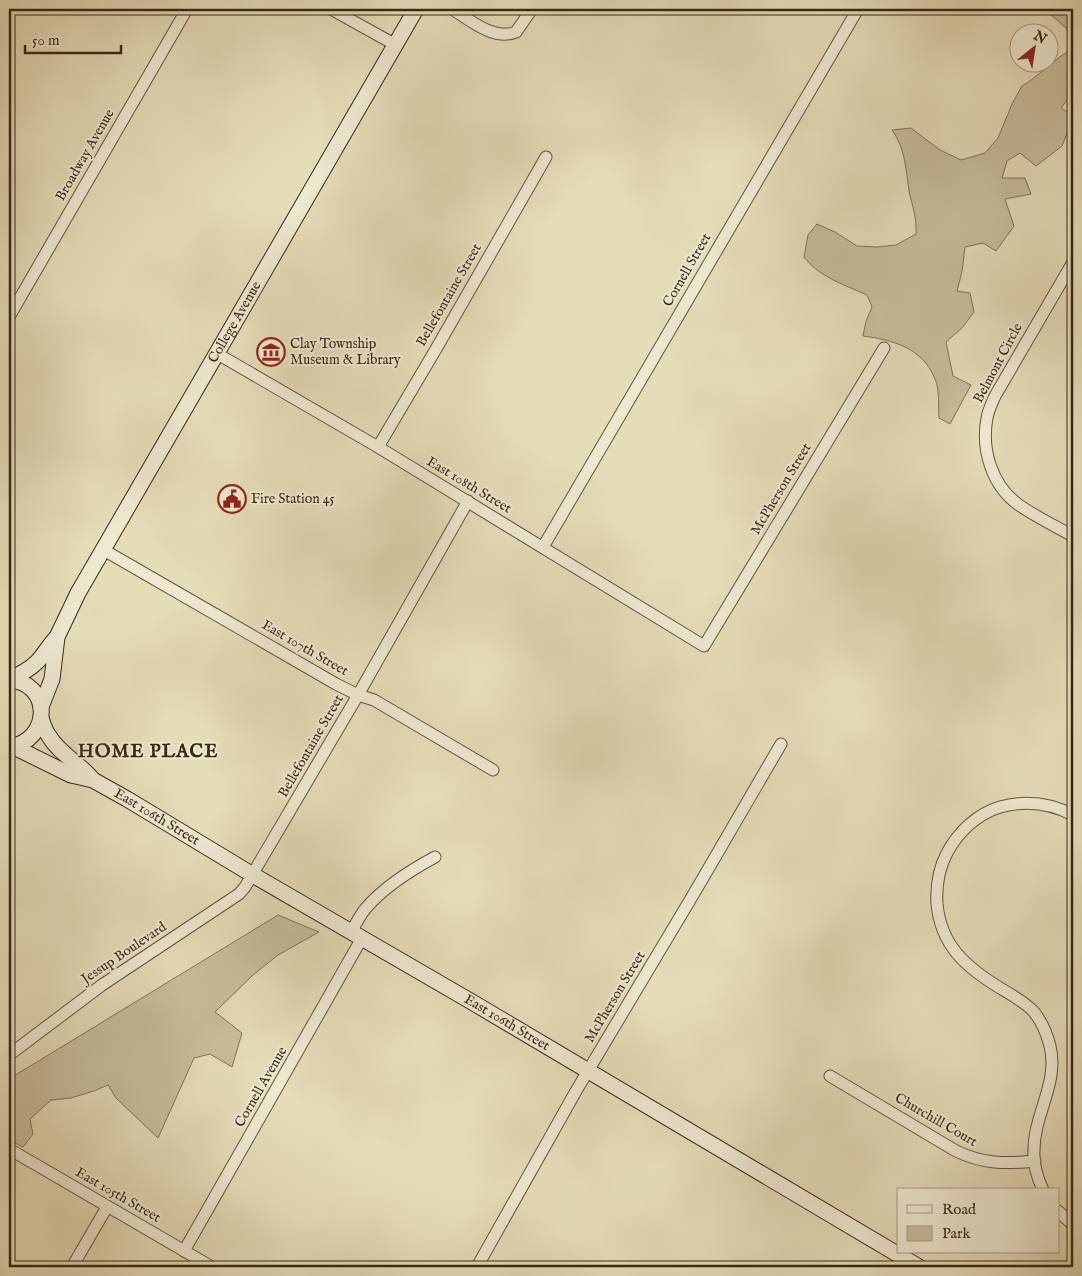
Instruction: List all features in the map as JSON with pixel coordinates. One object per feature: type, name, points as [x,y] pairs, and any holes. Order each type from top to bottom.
[{"type":"street","name":"Broadway Avenue","points":[[9,316],[187,9]]},
{"type":"street","points":[[330,9],[394,44]]},
{"type":"street","name":"College Avenue","points":[[9,679],[19,675],[38,662],[45,650],[57,637],[102,549],[416,9]]},
{"type":"street","points":[[452,9],[485,29],[502,35],[516,32],[532,9]]},
{"type":"street","name":"Cornell Street","points":[[543,547],[858,9]]},
{"type":"street","name":"Bellefontaine Street","points":[[378,447],[546,157]]},
{"type":"street","name":"Belmont Circle","points":[[1073,262],[995,396],[987,418],[986,440],[990,467],[1009,496],[1018,505],[1073,536]]},
{"type":"street","name":"McPherson Street","points":[[704,646],[884,348]]},
{"type":"street","name":"East 108th Street","points":[[216,353],[468,501],[704,646]]},
{"type":"street","name":"Bellefontaine Street","points":[[253,875],[358,696],[468,501]]},
{"type":"street","name":"East 107th Street","points":[[102,549],[358,696],[374,700],[494,770]]},
{"type":"street","name":"College Avenue","points":[[10,746],[23,742],[33,735],[52,679],[57,637]]},
{"type":"street","name":"East 106th Street","points":[[9,679],[20,682],[36,694],[49,737],[56,746],[87,772],[93,780]]},
{"type":"street","name":"McPherson Street","points":[[478,1267],[588,1072],[781,744]]},
{"type":"street","name":"East 106th Street","points":[[10,746],[71,775],[93,780],[127,799],[919,1267]]},
{"type":"street","points":[[1042,1188],[1034,1161],[1034,1149],[1035,1134],[1052,1075],[1050,1046],[1042,1024],[1023,1001],[974,970],[957,954],[945,937],[939,920],[938,879],[950,848],[964,830],[984,814],[1007,805],[1033,803],[1048,805],[1073,815]]},
{"type":"street","points":[[357,935],[364,910],[405,875],[435,857]]},
{"type":"street","name":"Jessup Boulevard","points":[[9,1055],[102,984],[239,894],[253,875]]},
{"type":"street","name":"Cornell Avenue","points":[[184,1251],[357,935]]},
{"type":"street","name":"Churchill Court","points":[[830,1076],[956,1151],[973,1159],[994,1162],[1034,1161]]},
{"type":"street","name":"East 105th Street","points":[[9,1149],[212,1267]]},
{"type":"street","points":[[72,1267],[107,1207]]},
{"type":"street","points":[[1060,1213],[1073,1225]]},
{"type":"green space","points":[[1044,9],[1073,9],[1073,36]]},
{"type":"green space","points":[[1073,49],[1073,95],[1069,97],[1061,108],[1073,116],[1073,118],[1062,146],[1036,166],[1020,153],[1007,161],[1002,178],[1025,178],[1031,194],[1005,199],[1014,226],[996,251],[983,243],[965,247],[962,272],[957,291],[970,293],[974,312],[962,328],[946,342],[953,376],[971,385],[950,424],[939,418],[938,388],[930,368],[906,347],[885,340],[863,336],[866,321],[872,307],[867,295],[833,280],[810,264],[804,257],[808,235],[817,224],[835,232],[857,246],[877,247],[896,245],[916,234],[915,217],[904,159],[900,144],[892,130],[911,128],[940,150],[961,160],[985,153],[998,138],[1012,104],[1022,86],[1041,72],[1060,72],[1061,56]]},
{"type":"green space","points":[[278,915],[319,932],[278,955],[253,975],[215,1012],[242,1033],[232,1067],[210,1054],[194,1058],[158,1138],[116,1098],[108,1085],[71,1098],[51,1100],[30,1119],[33,1134],[23,1147],[9,1140],[9,1079]]},
{"type":"place","name":"Clay Township Museum & Library","points":[[271,352]]},
{"type":"place","name":"Fire Station 45","points":[[232,499]]},
{"type":"district","name":"HOME PLACE","points":[[148,752]]}]
